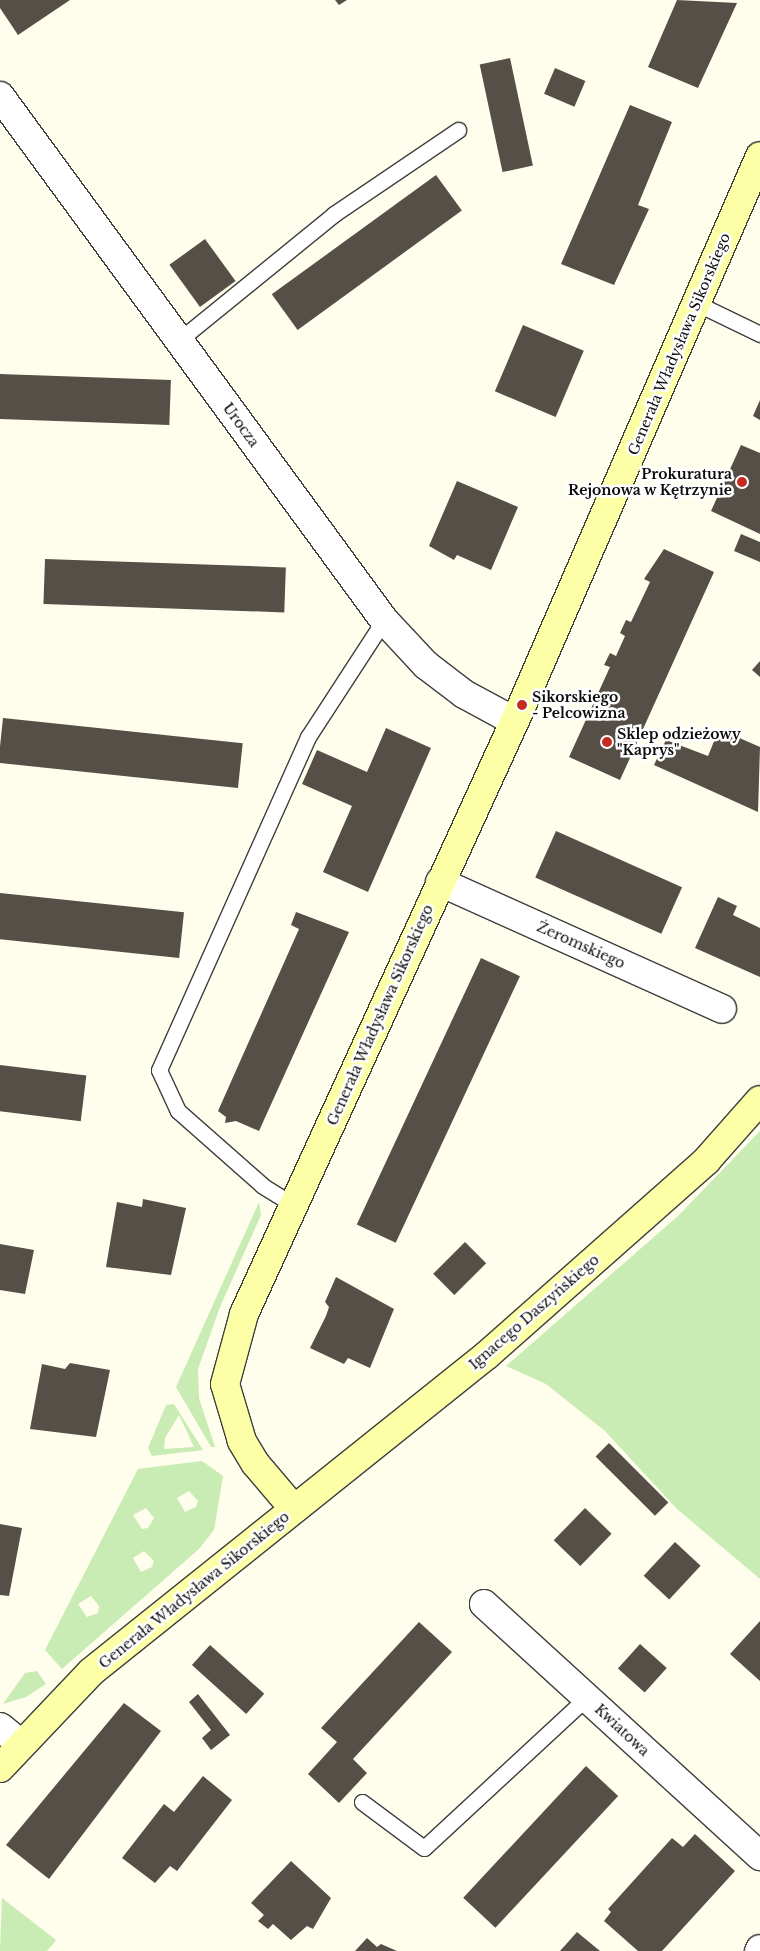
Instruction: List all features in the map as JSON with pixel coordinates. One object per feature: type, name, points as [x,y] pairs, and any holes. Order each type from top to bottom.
[{"type":"street","name":"Urocza","points":[[0,96],[384,620],[426,665],[464,694],[514,722]]},
{"type":"street","name":"Generała Władysława Sikorskiego","points":[[0,1768],[91,1672],[294,1509],[255,1463],[242,1441],[225,1384],[244,1314],[295,1206],[514,722],[760,156]]},
{"type":"street","name":"Żeromskiego","points":[[440,882],[722,1008]]},
{"type":"street","name":"Ignacego Daszyńskiego","points":[[294,1509],[487,1355],[706,1161],[760,1100]]},
{"type":"street","name":"Kwiatowa","points":[[484,1604],[760,1856]]},
{"type":"street","points":[[0,1727],[21,1744]]},
{"type":"lane","points":[[178,341],[334,214],[458,130]]},
{"type":"lane","points":[[696,303],[760,334]]},
{"type":"lane","points":[[295,1206],[262,1185],[178,1111],[159,1070],[308,737],[384,620]]},
{"type":"lane","points":[[362,1802],[424,1848],[587,1697]]},
{"type":"green space","points":[[760,1131],[760,1579],[677,1509],[605,1431],[546,1384],[506,1366],[678,1216]]},
{"type":"green space","points":[[259,1202],[261,1215],[220,1307],[198,1369],[199,1398],[215,1447],[211,1447],[176,1387]]},
{"type":"green space","points":[[174,1404],[203,1450],[152,1456],[148,1448],[166,1405]],"holes":[[[179,1415],[194,1447],[164,1449],[165,1438]]]},
{"type":"green space","points":[[202,1461],[223,1476],[214,1530],[199,1549],[62,1669],[45,1650],[138,1469]],"holes":[[[189,1491],[198,1501],[196,1507],[185,1512],[177,1498]],[[146,1508],[154,1518],[148,1528],[142,1529],[133,1515]],[[144,1551],[154,1561],[152,1567],[141,1572],[133,1558]],[[91,1596],[99,1606],[98,1613],[87,1617],[78,1604]]]},
{"type":"green space","points":[[37,1671],[46,1684],[26,1697],[3,1704],[25,1673]]},
{"type":"green space","points":[[2,1898],[56,1940],[47,1951],[0,1951]]},
{"type":"building","points":[[0,0],[70,0],[18,35],[0,8]]},
{"type":"building","points":[[335,0],[347,0],[339,5]]},
{"type":"building","points":[[677,0],[737,3],[698,88],[648,67]]},
{"type":"building","points":[[510,58],[533,166],[503,172],[480,64]]},
{"type":"building","points":[[555,68],[585,81],[574,107],[544,94]]},
{"type":"building","points":[[630,105],[672,122],[638,205],[649,209],[614,285],[561,264]]},
{"type":"building","points":[[436,175],[462,211],[298,330],[272,294]]},
{"type":"building","points":[[205,239],[236,281],[200,307],[169,265]]},
{"type":"building","points":[[523,325],[584,351],[556,417],[495,391]]},
{"type":"building","points":[[0,374],[171,380],[169,425],[0,419]]},
{"type":"building","points":[[760,400],[760,420],[753,416]]},
{"type":"building","name":"Prokuratura Rejonowa w Kętrzynie","points":[[741,445],[760,453],[760,534],[711,511]]},
{"type":"building","points":[[457,481],[518,507],[491,570],[457,555],[454,560],[429,546]]},
{"type":"building","points":[[741,534],[760,542],[760,562],[734,551]]},
{"type":"building","points":[[664,549],[714,572],[620,780],[569,757],[610,667],[604,665],[610,653],[616,656],[625,636],[620,633],[626,620],[631,622],[650,582],[644,579]]},
{"type":"building","points":[[45,559],[286,567],[284,612],[43,604]]},
{"type":"building","points":[[760,661],[760,677],[752,670]]},
{"type":"building","points":[[3,718],[243,743],[238,788],[0,763]]},
{"type":"building","points":[[386,728],[431,748],[368,892],[323,872],[352,806],[302,784],[317,750],[367,772]]},
{"type":"building","points":[[719,729],[760,747],[758,812],[654,765],[666,740],[708,756]]},
{"type":"building","points":[[556,831],[682,887],[661,934],[535,878]]},
{"type":"building","points":[[0,893],[184,912],[179,958],[0,939]]},
{"type":"building","points":[[718,897],[737,906],[733,915],[760,928],[760,977],[695,948]]},
{"type":"building","points":[[296,912],[349,932],[259,1131],[236,1121],[225,1123],[226,1117],[218,1111],[299,929],[291,925]]},
{"type":"building","points":[[481,958],[520,976],[396,1243],[357,1224]]},
{"type":"building","points":[[0,1065],[86,1076],[81,1121],[0,1111]]},
{"type":"building","points":[[143,1199],[186,1208],[171,1275],[106,1267],[117,1202],[142,1207]]},
{"type":"building","points":[[465,1242],[486,1263],[454,1295],[433,1274]]},
{"type":"building","points":[[0,1244],[34,1250],[25,1294],[0,1290]]},
{"type":"building","points":[[336,1277],[394,1309],[370,1368],[348,1358],[344,1364],[310,1348],[326,1316],[329,1307],[325,1302]]},
{"type":"building","points":[[70,1363],[110,1370],[96,1437],[30,1429],[42,1364],[65,1369]]},
{"type":"building","points":[[609,1443],[668,1502],[655,1516],[596,1456]]},
{"type":"building","points":[[585,1508],[612,1534],[580,1566],[554,1540]]},
{"type":"building","points":[[0,1524],[22,1528],[9,1596],[0,1595]]},
{"type":"building","points":[[675,1542],[701,1566],[669,1600],[644,1576]]},
{"type":"building","points":[[760,1621],[760,1681],[730,1654]]},
{"type":"building","points":[[419,1622],[452,1652],[353,1759],[367,1773],[339,1803],[308,1774],[337,1742],[321,1728]]},
{"type":"building","points":[[640,1644],[667,1668],[645,1693],[618,1669]]},
{"type":"building","points":[[210,1645],[264,1694],[246,1714],[192,1665]]},
{"type":"building","points":[[198,1694],[230,1735],[211,1750],[202,1738],[211,1730],[189,1702]]},
{"type":"building","points":[[124,1703],[161,1731],[49,1879],[6,1845]]},
{"type":"building","points":[[586,1766],[618,1796],[495,1928],[463,1898]]},
{"type":"building","points":[[203,1776],[232,1800],[177,1871],[170,1866],[155,1883],[122,1858],[164,1804],[174,1812]]},
{"type":"building","points":[[695,1834],[735,1871],[662,1951],[638,1951],[604,1921],[611,1912],[608,1909],[672,1838],[683,1847]]},
{"type":"building","points":[[291,1861],[331,1898],[313,1929],[307,1926],[291,1940],[273,1924],[268,1929],[258,1921],[264,1915],[251,1903]]},
{"type":"building","points":[[577,1932],[600,1951],[560,1951]]},
{"type":"building","points":[[367,1938],[377,1947],[381,1944],[397,1951],[355,1951]]},
{"type":"place","name":"Prokuratura Rejonowa w Kętrzynie","points":[[742,482]]},
{"type":"place","name":"Sikorskiego - Pelcowizna","points":[[522,705]]},
{"type":"place","name":"Sklep odzieżowy \"Kaprys\"","points":[[607,742]]}]
